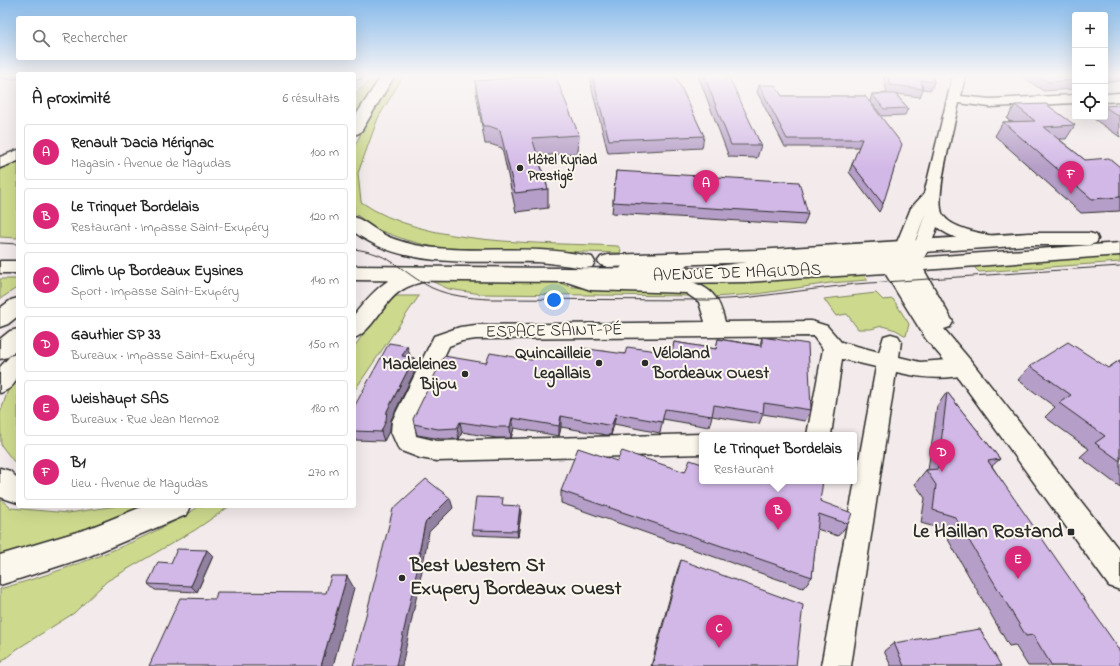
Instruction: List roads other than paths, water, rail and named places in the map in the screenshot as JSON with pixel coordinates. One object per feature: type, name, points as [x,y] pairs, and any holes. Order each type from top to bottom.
[{"type":"main road","points":[[356,127],[369,106]]},
{"type":"main road","points":[[0,148],[16,143]]},
{"type":"main road","points":[[0,163],[16,156]]},
{"type":"main road","points":[[356,224],[381,240],[421,251],[447,255],[548,257],[585,262]]},
{"type":"main road","points":[[1072,239],[1040,247],[907,256],[934,334],[963,367],[1120,575]]},
{"type":"main road","name":"AVENUE DE MAGUDAS","points":[[356,273],[697,276],[774,274],[907,256],[991,241],[1120,239]]},
{"type":"main road","name":"AVENUE DE MAGUDAS","points":[[356,262],[585,262],[875,249],[936,263],[1120,249]]},
{"type":"main road","points":[[356,328],[385,292],[392,286],[411,276],[427,274]]},
{"type":"main road","points":[[0,319],[16,307]]},
{"type":"main road","points":[[0,324],[16,312]]},
{"type":"main road","points":[[0,351],[16,339]]},
{"type":"main road","points":[[0,384],[16,364]]},
{"type":"main road","points":[[0,480],[7,487],[16,490]]},
{"type":"main road","points":[[0,570],[87,544],[171,508]]},
{"type":"street","points":[[952,106],[932,195],[934,213],[943,224],[951,229],[973,238],[991,241]]},
{"type":"street","points":[[907,256],[919,208],[932,195]]},
{"type":"street","points":[[907,256],[934,213]]},
{"type":"street","points":[[564,275],[588,271],[666,268],[678,264],[678,259]]},
{"type":"street","points":[[564,275],[591,284],[688,287],[699,290],[705,295],[712,307],[717,329]]},
{"type":"street","name":"ESPACE SAINT-PÉ","points":[[699,444],[436,451],[420,448],[407,442],[403,432],[403,421],[441,341],[460,334],[476,332],[811,328],[820,332],[834,347]]},
{"type":"street","points":[[820,432],[834,347],[845,352],[889,352],[920,370],[963,367]]},
{"type":"street","points":[[836,666],[861,482],[889,352]]},
{"type":"tram line","points":[[0,243],[16,244]]},
{"type":"tram line","points":[[356,249],[368,251],[388,259],[421,282],[439,291],[460,296],[489,299],[708,300],[744,298],[855,284],[1120,266]]},
{"type":"place","name":"Hôtel Kyriad Prestige","points":[[520,168]]},
{"type":"place","name":"B1","points":[[1071,194]]},
{"type":"place","name":"Renault Dacia Mérignac","points":[[706,203]]},
{"type":"place","name":"Quincailleie Legallais","points":[[599,363]]},
{"type":"place","name":"Véloland Bordeaux Ouest","points":[[645,363]]},
{"type":"place","name":"Madeleines Bijou","points":[[465,374]]},
{"type":"place","name":"Gauthier SP 33","points":[[942,472]]},
{"type":"place","name":"Le Trinquet Bordelais","points":[[778,530]]},
{"type":"place","name":"Le Haillan Rostand","points":[[1071,532]]},
{"type":"place","name":"Best Western St Exupery Bordeaux Ouest","points":[[402,578]]},
{"type":"place","name":"Weishaupt SAS","points":[[1018,579]]},
{"type":"place","name":"Climb Up Bordeaux Eysines","points":[[719,648]]}]
